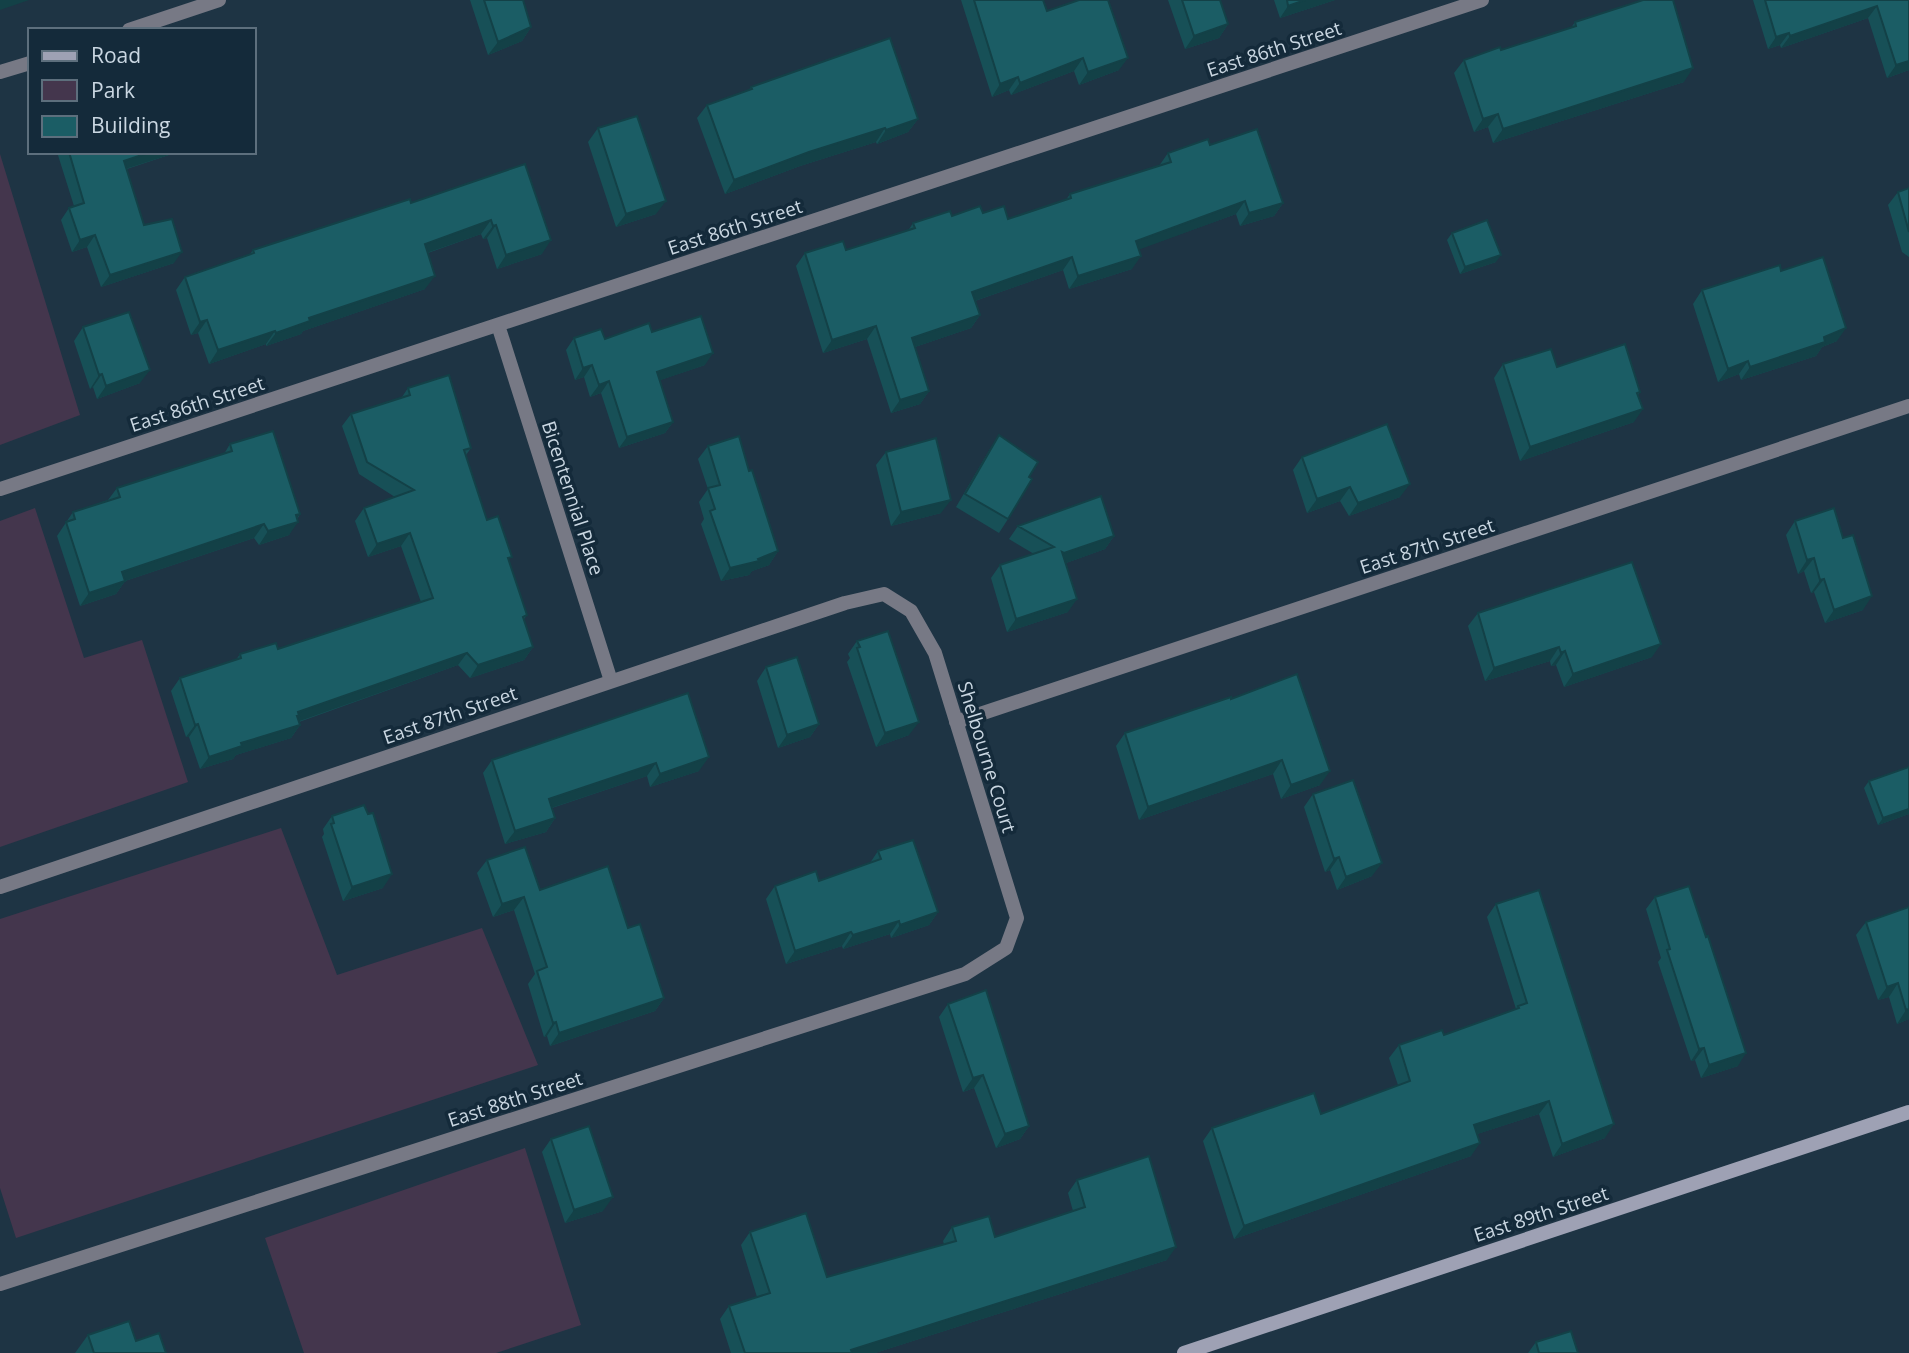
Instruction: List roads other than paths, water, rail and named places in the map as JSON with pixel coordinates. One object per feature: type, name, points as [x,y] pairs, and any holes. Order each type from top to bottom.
[{"type":"street","points":[[135,28],[219,0]]},
{"type":"street","name":"East 86th Street","points":[[0,489],[1482,0]]},
{"type":"street","points":[[0,72],[28,63]]},
{"type":"street","name":"Bicentennial Place","points":[[498,325],[611,681]]},
{"type":"street","name":"East 87th Street","points":[[956,722],[1909,406]]},
{"type":"street","name":"East 87th Street","points":[[0,887],[845,603],[884,594],[911,611]]},
{"type":"street","name":"Shelbourne Court","points":[[911,611],[935,653],[1017,918]]},
{"type":"street","name":"East 88th Street","points":[[0,1284],[965,974],[1006,948],[1017,918]]},
{"type":"street","name":"East 89th Street","points":[[1184,1353],[1909,1112]]}]
